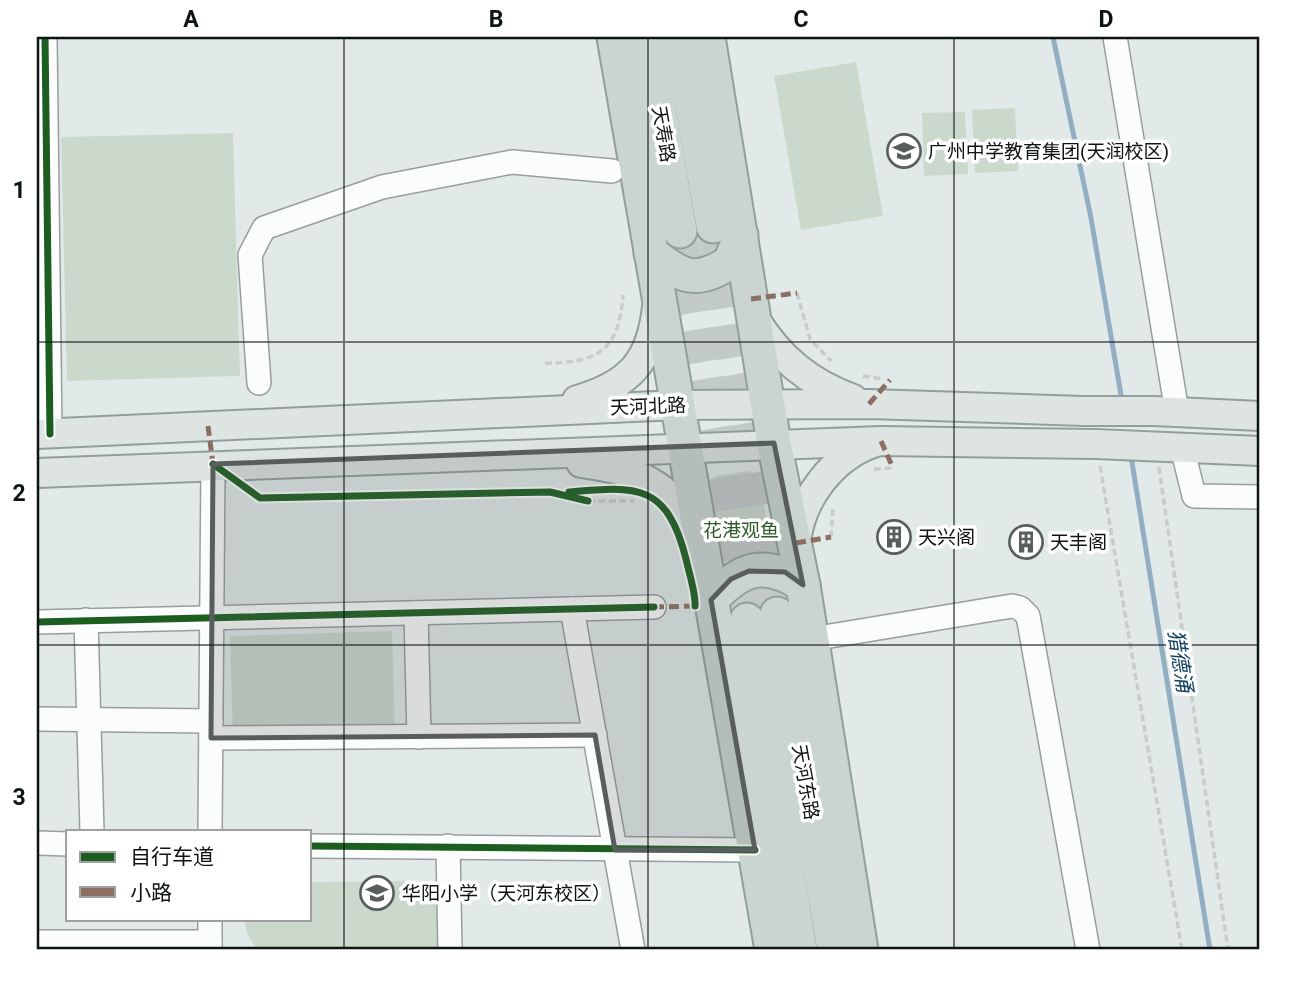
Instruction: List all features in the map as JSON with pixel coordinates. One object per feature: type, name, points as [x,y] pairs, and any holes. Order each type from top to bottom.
[{"type":"highway","points":[[614,37],[772,950]]},
{"type":"highway","name":"天寿路","points":[[647,37],[680,231]]},
{"type":"highway","name":"天寿路","points":[[680,37],[727,231]]},
{"type":"highway","points":[[651,253],[678,274],[703,275],[730,262],[708,37]]},
{"type":"highway","points":[[727,231],[753,316],[774,443],[796,543],[861,950]]},
{"type":"highway","points":[[711,600],[731,579],[749,571],[785,572],[803,585]]},
{"type":"highway","name":"天河东路","points":[[800,950],[762,617],[834,950]]},
{"type":"main road","points":[[530,410],[596,395],[616,386],[631,373],[653,338],[657,307],[651,253]]},
{"type":"main road","points":[[753,316],[770,343],[796,370],[830,390],[869,404]]},
{"type":"main road","name":"天河北路","points":[[43,434],[678,405],[869,404],[1260,416]]},
{"type":"main road","points":[[796,543],[803,514],[825,478],[854,450],[881,441]]},
{"type":"main road","points":[[37,473],[213,464],[881,441],[1096,444],[1260,451]]},
{"type":"main road","points":[[523,454],[634,474],[654,483],[680,503],[700,534]]},
{"type":"street","points":[[43,434],[45,37]]},
{"type":"street","points":[[1115,37],[1165,412]]},
{"type":"street","points":[[259,383],[250,255],[264,228],[382,187],[512,162],[612,171]]},
{"type":"street","points":[[1169,446],[1194,496],[1260,497]]},
{"type":"street","points":[[211,830],[213,464]]},
{"type":"street","points":[[812,639],[1012,606],[1020,608],[1028,617],[1088,950]]},
{"type":"street","points":[[37,622],[653,607]]},
{"type":"street","points":[[572,609],[633,950]]},
{"type":"street","points":[[416,613],[419,737]]},
{"type":"street","points":[[86,620],[92,830]]},
{"type":"street","points":[[37,719],[89,720],[211,730],[419,737],[595,735]]},
{"type":"street","points":[[37,843],[66,844]]},
{"type":"street","points":[[312,846],[755,850]]},
{"type":"street","points":[[448,846],[450,950]]},
{"type":"street","points":[[37,942],[103,946],[210,946],[210,920]]},
{"type":"path","points":[[797,293],[810,339],[835,364]]},
{"type":"path","points":[[545,363],[589,357],[611,342],[621,324],[623,295]]},
{"type":"path","points":[[851,374],[890,380]]},
{"type":"path","points":[[1096,444],[1182,950]]},
{"type":"path","points":[[1169,446],[1228,950]]},
{"type":"path","points":[[868,471],[893,468]]},
{"type":"path","points":[[831,537],[830,520],[836,498]]},
{"type":"path","points":[[576,499],[621,500],[647,504]]},
{"type":"highlighted area","points":[[774,443],[803,585],[785,572],[749,571],[731,579],[711,600],[755,850],[615,850],[595,735],[211,738],[213,464]]},
{"type":"green space","points":[[856,62],[883,216],[801,230],[774,76]]},
{"type":"green space","points":[[1015,108],[1018,171],[975,173],[972,110]]},
{"type":"green space","points":[[965,112],[968,174],[924,176],[922,113]]},
{"type":"green space","points":[[233,133],[240,376],[67,381],[61,137]]},
{"type":"green space","name":"花港观鱼","points":[[749,471],[759,477],[773,556],[720,569],[708,481],[716,476]]},
{"type":"green space","points":[[392,631],[395,735],[233,739],[230,636]]},
{"type":"green space","name":"华阳小学（天河东校区）","points":[[404,881],[416,886],[426,891],[436,905],[439,945],[433,950],[258,950],[247,932],[245,920],[312,920],[312,882]]},
{"type":"waterway","points":[[1053,37],[1091,218],[1122,401]]},
{"type":"waterway","name":"猎德涌","points":[[1131,456],[1210,950]]},
{"type":"tunnel","points":[[713,226],[777,614]]},
{"type":"tunnel","points":[[680,231],[747,620]]},
{"type":"marked path","points":[[751,299],[797,293]]},
{"type":"marked path","points":[[869,404],[890,380]]},
{"type":"marked path","points":[[208,426],[213,464]]},
{"type":"marked path","points":[[881,441],[893,468]]},
{"type":"marked path","points":[[796,543],[831,537]]},
{"type":"marked path","points":[[654,607],[695,606]]},
{"type":"cycle path","points":[[45,37],[50,434]]},
{"type":"cycle path","points":[[213,464],[260,498],[550,492],[588,501]]},
{"type":"cycle path","points":[[569,492],[613,489],[631,491],[646,495],[659,503],[678,534],[692,583],[695,606]]},
{"type":"cycle path","points":[[37,622],[654,607]]},
{"type":"cycle path","points":[[312,846],[755,850]]},
{"type":"place","name":"广州中学教育集团(天润校区)","points":[[904,151]]},
{"type":"place","name":"天兴阁","points":[[894,537]]},
{"type":"place","name":"天丰阁","points":[[1026,542]]},
{"type":"place","name":"华阳小学（天河东校区）","points":[[377,893]]}]
